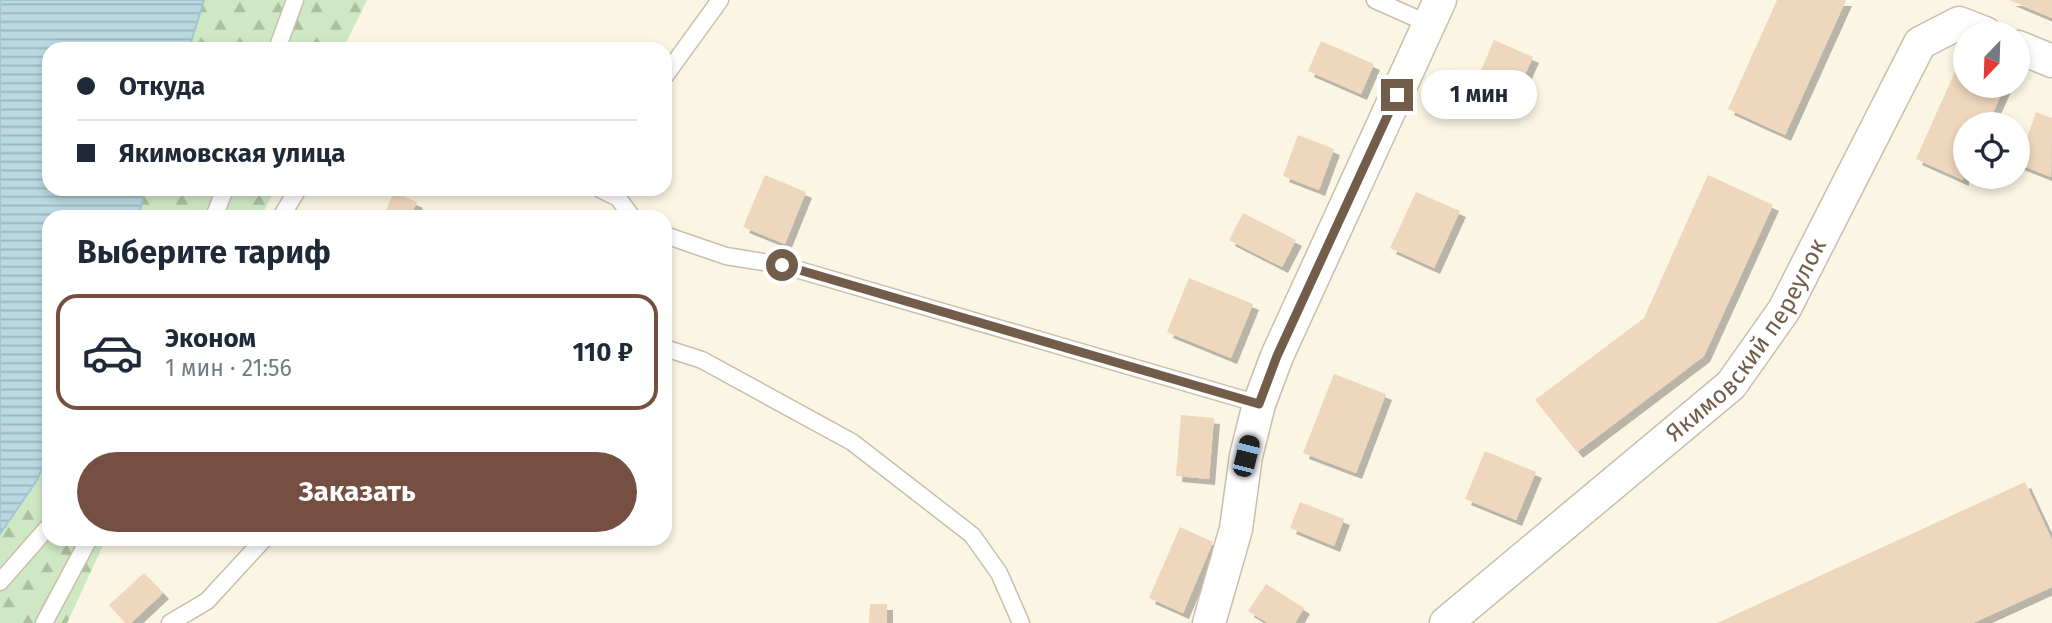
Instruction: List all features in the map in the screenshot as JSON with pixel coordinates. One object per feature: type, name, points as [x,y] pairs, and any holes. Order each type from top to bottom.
[{"type":"street","points":[[1209,623],[1236,529],[1246,456],[1259,404],[1277,356],[1435,12]]},
{"type":"street","name":"Якимовский переулок","points":[[1446,623],[1731,384],[1784,310],[1920,43],[1953,26]]},
{"type":"street","points":[[2030,52],[2052,61]]},
{"type":"lane","points":[[280,42],[295,0]]},
{"type":"lane","points":[[672,66],[720,0]]},
{"type":"lane","points":[[1375,0],[1435,12]]},
{"type":"lane","points":[[672,237],[726,256],[795,268],[1259,404]]},
{"type":"lane","points":[[672,350],[702,360],[852,442],[972,535],[999,573],[1021,623]]},
{"type":"lane","points":[[0,582],[42,534]]},
{"type":"lane","points":[[44,623],[85,546]]},
{"type":"lane","points":[[170,623],[207,601],[258,546]]},
{"type":"green space","points":[[204,0],[367,0],[346,42],[191,42]]},
{"type":"green space","points":[[144,196],[272,196],[264,210],[140,210]]},
{"type":"green space","points":[[42,468],[42,546],[103,546],[67,623],[0,623],[0,534]]},
{"type":"water","points":[[0,0],[204,0],[191,42],[42,42],[42,196],[144,196],[140,210],[42,210],[42,468],[0,534]]},
{"type":"building","points":[[1777,0],[1846,0],[1785,135],[1728,109]]},
{"type":"building","points":[[2009,0],[2052,0],[2052,18]]},
{"type":"building","points":[[1494,40],[1533,57],[1514,99],[1476,82]]},
{"type":"building","points":[[1321,41],[1374,64],[1361,94],[1308,71]]},
{"type":"building","points":[[1953,76],[1953,98],[2000,98],[1993,112],[1953,112],[1953,176],[1916,159]]},
{"type":"building","points":[[2036,112],[2052,118],[2051,177],[2030,169],[2030,129]]},
{"type":"building","points":[[1298,135],[1334,149],[1319,190],[1283,176]]},
{"type":"building","points":[[765,175],[806,192],[785,244],[743,227]]},
{"type":"building","points":[[1708,175],[1773,205],[1704,356],[1577,452],[1535,400],[1644,318]]},
{"type":"building","points":[[1416,192],[1460,211],[1434,268],[1390,248]]},
{"type":"building","points":[[392,196],[403,196],[417,202],[413,210],[386,210]]},
{"type":"building","points":[[1243,213],[1296,240],[1282,267],[1229,240]]},
{"type":"building","points":[[1189,278],[1253,304],[1231,358],[1167,332]]},
{"type":"building","points":[[1334,374],[1386,394],[1356,473],[1303,453]]},
{"type":"building","points":[[1181,415],[1214,418],[1209,479],[1176,476]]},
{"type":"building","points":[[1485,451],[1536,472],[1516,520],[1465,499]]},
{"type":"building","points":[[2025,482],[2052,540],[2052,587],[1973,623],[1717,623]]},
{"type":"building","points":[[1300,502],[1344,519],[1334,546],[1290,528]]},
{"type":"building","points":[[1180,527],[1213,542],[1183,613],[1149,598]]},
{"type":"building","points":[[144,573],[163,593],[131,623],[125,623],[109,605]]},
{"type":"building","points":[[1266,584],[1304,608],[1295,623],[1268,623],[1248,611]]},
{"type":"building","points":[[870,604],[887,604],[887,623],[869,623]]},
{"type":"route","points":[[782,265],[1259,404],[1277,356],[1397,95]]}]
